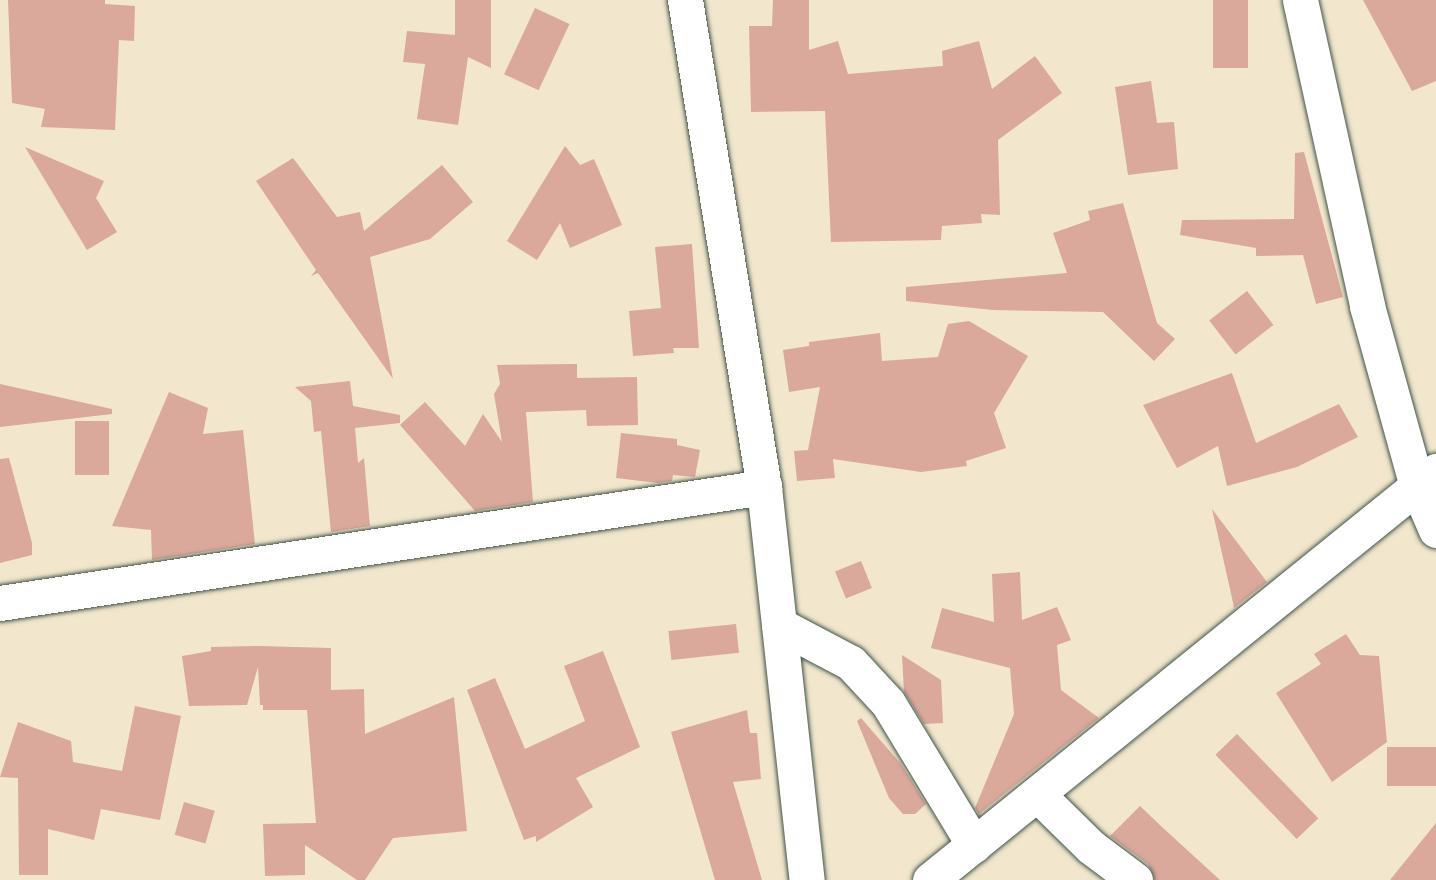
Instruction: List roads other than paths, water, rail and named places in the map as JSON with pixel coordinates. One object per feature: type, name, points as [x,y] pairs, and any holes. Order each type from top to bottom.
[{"type":"street","points":[[685,0],[764,487],[807,880]]},
{"type":"street","points":[[1300,0],[1367,306],[1427,479],[1436,530]]},
{"type":"street","points":[[930,880],[1427,479]]},
{"type":"street","points":[[0,603],[764,487]]},
{"type":"street","points":[[779,625],[851,663],[888,703],[974,845]]},
{"type":"street","points":[[1037,793],[1091,847],[1135,880]]}]
